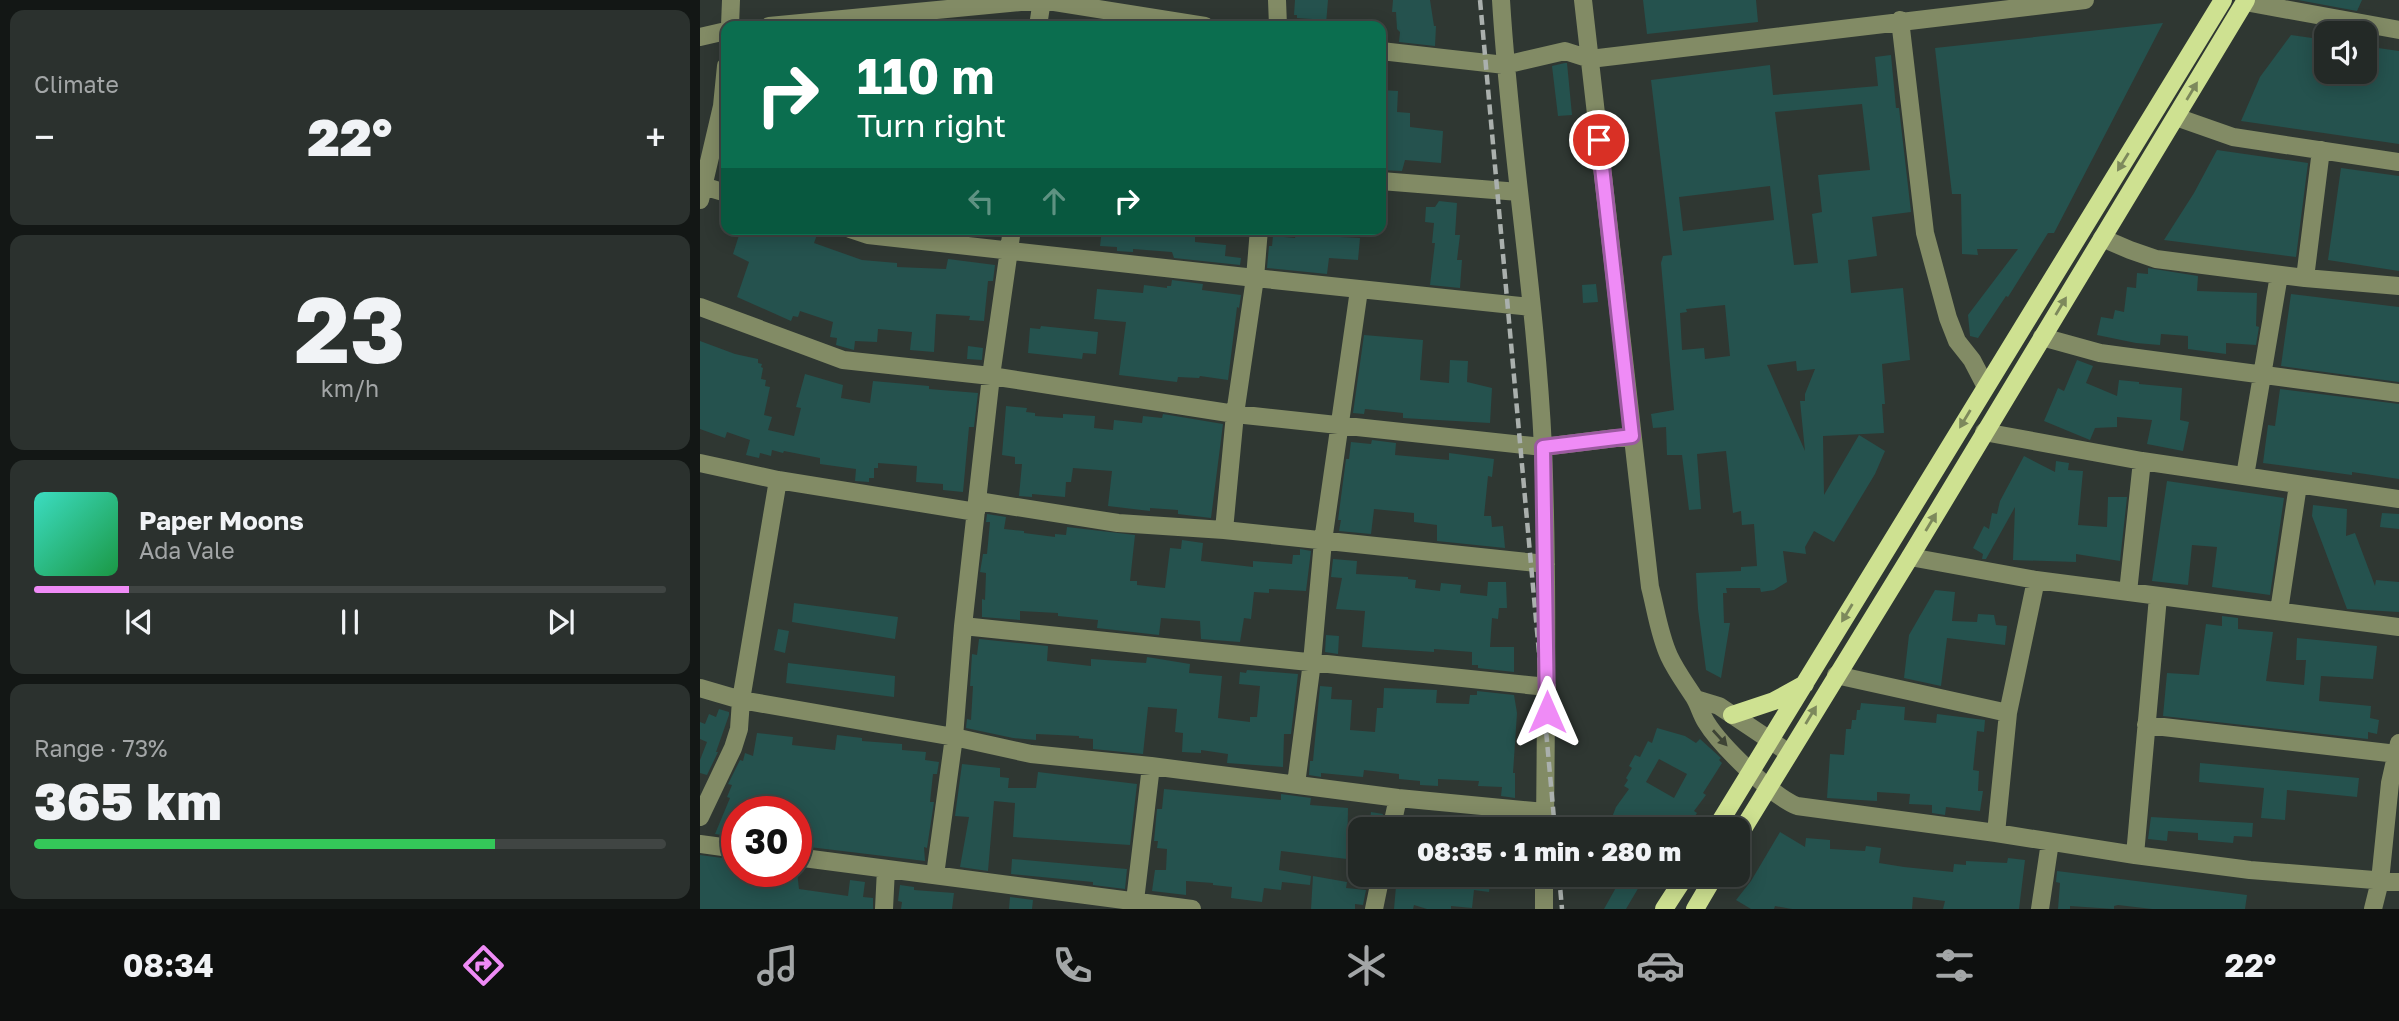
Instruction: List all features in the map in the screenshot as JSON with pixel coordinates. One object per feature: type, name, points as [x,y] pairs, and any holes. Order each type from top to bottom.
[{"type":"main road","points":[[1723,817],[2223,0]]},
{"type":"main road","points":[[1749,817],[1910,557],[2246,1]]},
{"type":"main road","points":[[1732,715],[1774,701],[1805,684]]},
{"type":"main road","points":[[1664,909],[1678,887]]},
{"type":"main road","points":[[1695,909],[1708,887]]},
{"type":"street","points":[[730,21],[731,0]]},
{"type":"street","points":[[822,21],[1042,0],[1147,21]]},
{"type":"street","points":[[1039,21],[1042,0]]},
{"type":"street","points":[[1277,0],[1278,21]]},
{"type":"street","points":[[1501,0],[1543,447],[1548,687],[1545,817]]},
{"type":"street","points":[[1583,0],[1650,587],[1662,639],[1680,678],[1696,699],[1706,722],[1751,772],[1783,801],[1797,806],[2250,870],[2399,882]]},
{"type":"street","points":[[1386,52],[1505,65],[1565,51],[1590,59],[2085,0]]},
{"type":"street","points":[[2246,1],[2399,30]]},
{"type":"street","points":[[1900,20],[1925,233],[1957,341],[1986,385]]},
{"type":"street","points":[[700,37],[721,32]]},
{"type":"street","points":[[2176,117],[2234,136],[2399,162]]},
{"type":"street","points":[[721,118],[702,191],[721,193]]},
{"type":"street","points":[[2305,278],[2321,150]]},
{"type":"street","points":[[1386,181],[1518,192]]},
{"type":"street","points":[[868,235],[1531,307]]},
{"type":"street","points":[[935,875],[954,737],[963,626],[991,376],[1011,235]]},
{"type":"street","points":[[1224,530],[1259,235]]},
{"type":"street","points":[[2102,238],[2156,259],[2305,278],[2399,286]]},
{"type":"street","points":[[2245,477],[2279,275]]},
{"type":"street","points":[[1296,784],[1312,662],[1323,541],[1359,290]]},
{"type":"street","points":[[700,307],[843,360],[991,376],[1236,414],[1543,447],[1632,436]]},
{"type":"street","points":[[2042,337],[2100,353],[2399,393]]},
{"type":"street","points":[[1984,432],[2142,461],[2399,499]]},
{"type":"street","points":[[2128,592],[2142,461]]},
{"type":"street","points":[[700,463],[778,480],[977,507],[1545,564]]},
{"type":"street","points":[[700,817],[733,748],[739,729],[741,700],[778,480]]},
{"type":"street","points":[[2279,611],[2298,485]]},
{"type":"street","points":[[1910,557],[2036,580],[2399,627]]},
{"type":"street","points":[[1996,833],[2008,713],[2036,580]]},
{"type":"street","points":[[2135,855],[2158,597]]},
{"type":"street","points":[[963,626],[1548,687]]},
{"type":"street","points":[[1836,674],[2008,713]]},
{"type":"street","points":[[700,688],[741,700],[954,737],[1031,754],[1398,797],[1520,817]]},
{"type":"street","points":[[1696,699],[1719,706],[1789,753]]},
{"type":"street","points":[[2146,725],[2398,749],[2380,881],[2373,909]]},
{"type":"street","points":[[1135,906],[1151,766]]},
{"type":"street","points":[[1394,817],[1398,797]]},
{"type":"street","points":[[2040,909],[2050,842]]},
{"type":"street","points":[[700,844],[721,847]]},
{"type":"street","points":[[812,859],[1135,906],[1192,909]]},
{"type":"street","points":[[884,909],[886,869]]},
{"type":"street","points":[[1374,909],[1379,887]]},
{"type":"street","points":[[1544,887],[1544,909]]},
{"type":"building","points":[[1295,0],[1328,0],[1326,21],[1312,21],[1294,15]]},
{"type":"building","points":[[1393,0],[1430,0],[1436,26],[1435,46],[1399,42],[1396,12],[1392,12]]},
{"type":"building","points":[[1643,0],[1756,0],[1758,22],[1647,34]]},
{"type":"building","points":[[2298,0],[2362,0],[2357,11]]},
{"type":"building","points":[[2163,23],[2054,233],[2048,233],[2008,297],[2006,296],[1978,338],[1970,336],[1968,315],[2018,249],[1977,249],[1978,255],[1962,254],[1961,194],[1952,194],[1935,48]]},
{"type":"building","points":[[2291,35],[2314,38],[2314,84],[2377,84],[2377,48],[2399,51],[2399,144],[2241,121],[2260,77]]},
{"type":"building","points":[[1891,55],[1911,212],[1872,217],[1877,256],[1848,260],[1851,293],[1903,288],[1910,360],[1882,364],[1884,433],[1823,436],[1824,495],[1859,435],[1885,451],[1875,474],[1834,542],[1814,531],[1805,547],[1806,554],[1783,551],[1787,582],[1774,590],[1761,592],[1760,588],[1726,588],[1727,593],[1723,593],[1724,623],[1730,623],[1721,678],[1706,670],[1696,573],[1741,571],[1741,567],[1757,566],[1754,524],[1742,525],[1741,511],[1733,513],[1726,451],[1697,454],[1701,509],[1689,510],[1682,455],[1667,455],[1666,427],[1653,428],[1651,414],[1674,410],[1661,263],[1663,256],[1672,255],[1651,80],[1770,65],[1773,95],[1878,86],[1875,57]],"holes":[[[1862,104],[1870,170],[1818,175],[1822,212],[1812,214],[1818,263],[1794,265],[1775,112]],[[1770,186],[1774,220],[1683,231],[1679,197]],[[1725,305],[1730,356],[1705,359],[1704,348],[1682,350],[1680,313],[1687,312],[1686,309]],[[1796,361],[1797,371],[1815,369],[1805,401],[1800,401],[1805,451],[1767,365]]]},
{"type":"building","points":[[1567,63],[1572,115],[1558,116],[1552,66]]},
{"type":"building","points":[[1386,90],[1398,91],[1397,112],[1410,113],[1410,127],[1443,131],[1441,163],[1405,160],[1402,171],[1386,170]]},
{"type":"building","points":[[2217,150],[2308,163],[2296,257],[2164,240]]},
{"type":"building","points":[[2341,168],[2399,176],[2399,271],[2328,260]]},
{"type":"building","points":[[1439,201],[1457,203],[1455,235],[1460,235],[1457,260],[1462,260],[1460,288],[1430,285],[1435,243],[1432,243],[1434,223],[1425,222],[1426,207],[1435,207]]},
{"type":"building","points":[[739,235],[817,235],[814,243],[862,260],[897,263],[897,267],[946,269],[948,259],[995,265],[993,281],[988,281],[984,321],[969,320],[970,316],[936,314],[934,352],[910,350],[912,332],[878,329],[877,342],[855,341],[854,350],[836,345],[837,338],[830,337],[833,322],[800,311],[798,317],[793,316],[791,321],[737,297],[749,262],[733,254]]},
{"type":"building","points":[[1101,235],[1191,235],[1195,236],[1195,242],[1226,245],[1225,256],[1241,258],[1240,265],[1174,258],[1172,252],[1133,249],[1133,252],[1117,251],[1117,247],[1100,246]]},
{"type":"building","points":[[1295,235],[1340,235],[1360,238],[1358,260],[1329,258],[1327,274],[1267,268],[1273,236],[1295,238]]},
{"type":"building","points":[[2148,268],[2198,276],[2197,291],[2257,293],[2256,326],[2259,327],[2256,345],[2226,343],[2226,354],[2188,349],[2188,336],[2161,334],[2160,345],[2097,335],[2101,317],[2113,319],[2115,310],[2124,312],[2127,287],[2136,288],[2137,273],[2148,274]]},
{"type":"building","points":[[1172,280],[1203,284],[1202,290],[1241,295],[1239,308],[1237,307],[1228,380],[1200,376],[1178,377],[1177,382],[1119,375],[1126,322],[1094,319],[1097,289],[1143,293],[1144,285],[1167,288],[1171,286]]},
{"type":"building","points":[[1596,284],[1598,302],[1583,303],[1582,285]]},
{"type":"building","points":[[2291,294],[2399,307],[2399,382],[2281,366]]},
{"type":"building","points":[[1041,326],[1098,332],[1096,354],[1083,353],[1082,359],[1028,353],[1030,328],[1040,329]]},
{"type":"building","points":[[1364,335],[1423,340],[1420,380],[1449,383],[1450,360],[1468,361],[1467,382],[1492,388],[1490,423],[1403,418],[1403,413],[1365,409],[1364,414],[1353,413]]},
{"type":"building","points":[[700,341],[758,359],[763,368],[761,379],[766,380],[765,386],[770,387],[764,415],[772,417],[768,430],[794,436],[801,408],[796,407],[805,374],[843,385],[841,398],[870,403],[873,381],[978,393],[974,427],[969,427],[963,492],[943,490],[943,484],[916,482],[917,466],[878,463],[878,468],[874,468],[874,478],[869,478],[869,482],[855,481],[856,469],[820,464],[820,458],[772,450],[771,456],[760,453],[759,458],[746,455],[750,440],[727,432],[725,438],[700,429]]},
{"type":"building","points":[[968,346],[983,348],[982,360],[967,359]]},
{"type":"building","points":[[2077,360],[2093,366],[2086,383],[2117,396],[2119,380],[2182,388],[2180,420],[2189,422],[2183,451],[2147,444],[2152,420],[2117,417],[2117,427],[2095,428],[2090,440],[2044,421],[2058,388],[2064,391]]},
{"type":"building","points":[[2280,389],[2399,404],[2399,479],[2263,463],[2268,425],[2275,426]]},
{"type":"building","points":[[1006,406],[1027,408],[1026,412],[1035,413],[1035,416],[1095,416],[1094,428],[1113,430],[1114,420],[1142,423],[1143,416],[1162,418],[1163,414],[1223,424],[1211,518],[1178,514],[1178,510],[1150,508],[1150,511],[1108,506],[1112,471],[1073,468],[1071,482],[1066,482],[1065,497],[1032,494],[1032,497],[1019,496],[1022,464],[1015,464],[1015,457],[1002,455]]},
{"type":"building","points":[[1372,440],[1396,443],[1395,455],[1449,460],[1449,453],[1494,459],[1492,477],[1488,476],[1484,516],[1491,516],[1492,527],[1503,526],[1505,548],[1437,541],[1437,525],[1414,522],[1414,513],[1374,509],[1371,534],[1339,531],[1346,459],[1349,459],[1351,442],[1371,444]]},
{"type":"building","points":[[2024,456],[2055,472],[2056,461],[2069,463],[2068,470],[2083,471],[2078,525],[2107,527],[2108,497],[2127,497],[2120,561],[2076,554],[2076,562],[2013,560],[2015,507],[1986,559],[1982,559],[1983,554],[1973,548],[1984,526],[1989,529],[1992,513],[1997,514],[2000,501]]},
{"type":"building","points":[[2167,481],[2284,498],[2270,595],[2212,587],[2217,547],[2192,545],[2188,585],[2152,581]]},
{"type":"building","points":[[2313,505],[2347,509],[2346,536],[2355,533],[2375,586],[2376,580],[2399,582],[2399,612],[2347,609],[2312,516]]},
{"type":"building","points":[[2382,513],[2399,514],[2399,529],[2380,527]]},
{"type":"building","points":[[987,514],[1006,517],[1004,529],[1024,533],[1055,537],[1055,534],[1066,535],[1067,527],[1135,535],[1130,581],[1137,581],[1137,585],[1165,588],[1170,548],[1181,549],[1182,540],[1203,543],[1201,561],[1253,567],[1253,561],[1292,564],[1293,555],[1300,555],[1300,549],[1311,551],[1306,591],[1269,589],[1269,593],[1254,592],[1251,619],[1244,618],[1240,642],[1201,639],[1200,621],[1161,618],[1159,635],[1097,628],[1098,620],[1058,616],[1058,613],[1020,611],[1020,620],[982,617],[986,573],[980,572],[983,554],[987,554],[990,522],[986,522]]},
{"type":"building","points":[[1333,559],[1357,561],[1356,574],[1408,577],[1416,580],[1415,588],[1440,591],[1441,583],[1461,585],[1460,593],[1487,596],[1488,582],[1506,582],[1507,608],[1499,608],[1498,619],[1492,618],[1490,647],[1514,647],[1514,672],[1478,668],[1478,665],[1472,665],[1472,652],[1362,647],[1365,611],[1336,609],[1342,578],[1331,577]]},
{"type":"building","points":[[1935,590],[1955,592],[1952,621],[1977,622],[1978,614],[1994,615],[1996,625],[2007,626],[2005,645],[1947,638],[1941,686],[1904,678],[1909,635]]},
{"type":"building","points":[[794,603],[898,617],[895,639],[792,622]]},
{"type":"building","points":[[2222,616],[2238,618],[2238,629],[2273,632],[2266,681],[2304,685],[2306,660],[2296,660],[2297,638],[2377,646],[2373,679],[2321,676],[2319,701],[2371,706],[2370,718],[2379,720],[2377,734],[2368,732],[2368,739],[2163,716],[2167,673],[2199,675],[2206,624],[2222,626]]},
{"type":"building","points":[[778,629],[789,631],[785,653],[774,650]]},
{"type":"building","points":[[1326,635],[1339,636],[1338,654],[1325,652]]},
{"type":"building","points":[[979,639],[1048,646],[1047,661],[1091,666],[1091,659],[1146,663],[1147,657],[1190,664],[1189,673],[1222,676],[1218,718],[1250,722],[1250,717],[1257,717],[1260,686],[1239,684],[1240,672],[1246,673],[1247,670],[1298,674],[1291,734],[1284,734],[1283,767],[1227,763],[1228,754],[1201,750],[1201,753],[1182,752],[1183,733],[1175,732],[1177,709],[1148,707],[1143,754],[1093,749],[1093,739],[1079,736],[1036,734],[1036,740],[966,728],[967,719],[971,720],[972,654],[977,655]]},
{"type":"building","points":[[788,663],[895,676],[894,697],[786,683]]},
{"type":"building","points":[[1320,686],[1332,687],[1331,699],[1352,700],[1350,730],[1375,732],[1377,708],[1383,708],[1384,688],[1437,690],[1436,703],[1469,704],[1470,695],[1477,695],[1477,691],[1514,695],[1517,713],[1513,773],[1515,798],[1501,796],[1502,787],[1478,786],[1479,781],[1438,779],[1438,786],[1420,785],[1420,781],[1399,779],[1399,774],[1364,770],[1363,777],[1321,773],[1321,777],[1309,775],[1310,761],[1313,761]]},
{"type":"building","points":[[1861,703],[1905,707],[1904,720],[1936,723],[1937,714],[1985,720],[1984,732],[1977,731],[1973,770],[1979,771],[1978,791],[1983,791],[1980,811],[1946,807],[1945,815],[1932,813],[1932,805],[1909,804],[1910,794],[1877,792],[1877,801],[1827,798],[1830,754],[1844,755],[1846,729],[1851,729],[1852,720],[1856,720]]},
{"type":"building","points":[[719,709],[729,712],[729,715],[718,752],[707,775],[700,773],[700,760],[707,742],[700,739],[700,722],[705,724],[709,714],[716,717]]},
{"type":"building","points":[[1657,728],[1685,736],[1696,743],[1700,739],[1721,758],[1719,760],[1722,763],[1703,793],[1706,795],[1694,811],[1697,813],[1694,817],[1612,817],[1629,789],[1624,786],[1632,768],[1629,766],[1635,755],[1640,757],[1648,741],[1652,743]],"holes":[[[1659,759],[1687,774],[1674,798],[1646,782]]]},
{"type":"building","points":[[757,733],[793,737],[792,745],[835,750],[837,735],[862,738],[862,741],[902,744],[902,750],[926,752],[925,760],[939,762],[937,774],[933,774],[930,802],[934,802],[927,848],[924,847],[925,861],[812,847],[812,796],[727,796],[732,785],[728,784],[740,760],[743,761],[745,753],[753,756]]},
{"type":"building","points":[[2200,763],[2359,778],[2357,797],[2287,790],[2285,820],[2261,818],[2264,788],[2199,782]]},
{"type":"building","points":[[962,764],[1000,768],[1000,777],[1009,778],[1008,788],[1036,788],[1038,772],[1137,784],[1130,845],[1013,837],[1015,803],[994,801],[988,871],[960,867],[969,817],[955,816]]},
{"type":"building","points":[[1164,789],[1281,800],[1281,794],[1311,798],[1310,805],[1348,808],[1347,859],[1281,851],[1279,870],[1311,876],[1310,885],[1282,882],[1281,890],[1264,888],[1262,902],[1231,898],[1232,887],[1213,883],[1186,881],[1186,895],[1152,891],[1155,870],[1166,870],[1167,849],[1157,848],[1158,841],[1154,841],[1157,809],[1162,809]]},
{"type":"building","points":[[1371,812],[1383,814],[1382,817],[1370,817]]},
{"type":"building","points":[[2151,817],[2253,823],[2252,837],[2234,836],[2233,843],[2198,840],[2198,833],[2168,831],[2167,841],[2148,839]]},
{"type":"building","points":[[721,820],[721,835],[715,834]]},
{"type":"building","points":[[1780,832],[1805,847],[1806,838],[1830,840],[1830,849],[1865,851],[1866,846],[1881,848],[1879,863],[1904,867],[1953,872],[1954,864],[1966,865],[1966,861],[2007,863],[2008,858],[2025,860],[2019,909],[1943,909],[1945,901],[1913,897],[1912,909],[1792,909],[1775,906],[1774,909],[1751,909],[1736,900],[1746,887],[1750,887]]},
{"type":"building","points":[[700,855],[721,858],[721,887],[799,887],[848,896],[850,880],[865,882],[863,897],[873,898],[873,909],[700,909]]},
{"type":"building","points":[[1012,859],[1127,869],[1125,889],[1093,885],[1093,882],[1011,874]]},
{"type":"building","points":[[2057,871],[2247,895],[2245,909],[2152,909],[2118,905],[2114,906],[2114,909],[2070,906],[2070,909],[2058,909],[2060,883],[2056,882]]},
{"type":"building","points":[[1313,876],[1347,882],[1346,888],[1366,890],[1363,905],[1355,904],[1355,909],[1311,909]]},
{"type":"building","points":[[900,885],[914,887],[914,890],[954,893],[952,909],[901,909],[902,902],[898,901]]},
{"type":"building","points":[[1396,887],[1490,887],[1489,892],[1474,890],[1472,908],[1451,906],[1451,909],[1427,909],[1414,905],[1413,909],[1394,909]]},
{"type":"building","points":[[1616,887],[1639,887],[1626,909],[1604,909]]},
{"type":"building","points":[[1010,897],[1033,900],[1032,909],[1009,909]]},
{"type":"railway","points":[[1480,0],[1554,817]]},
{"type":"railway","points":[[1560,887],[1562,909]]},
{"type":"route","points":[[1547,712],[1543,447],[1632,436],[1599,140]]}]
